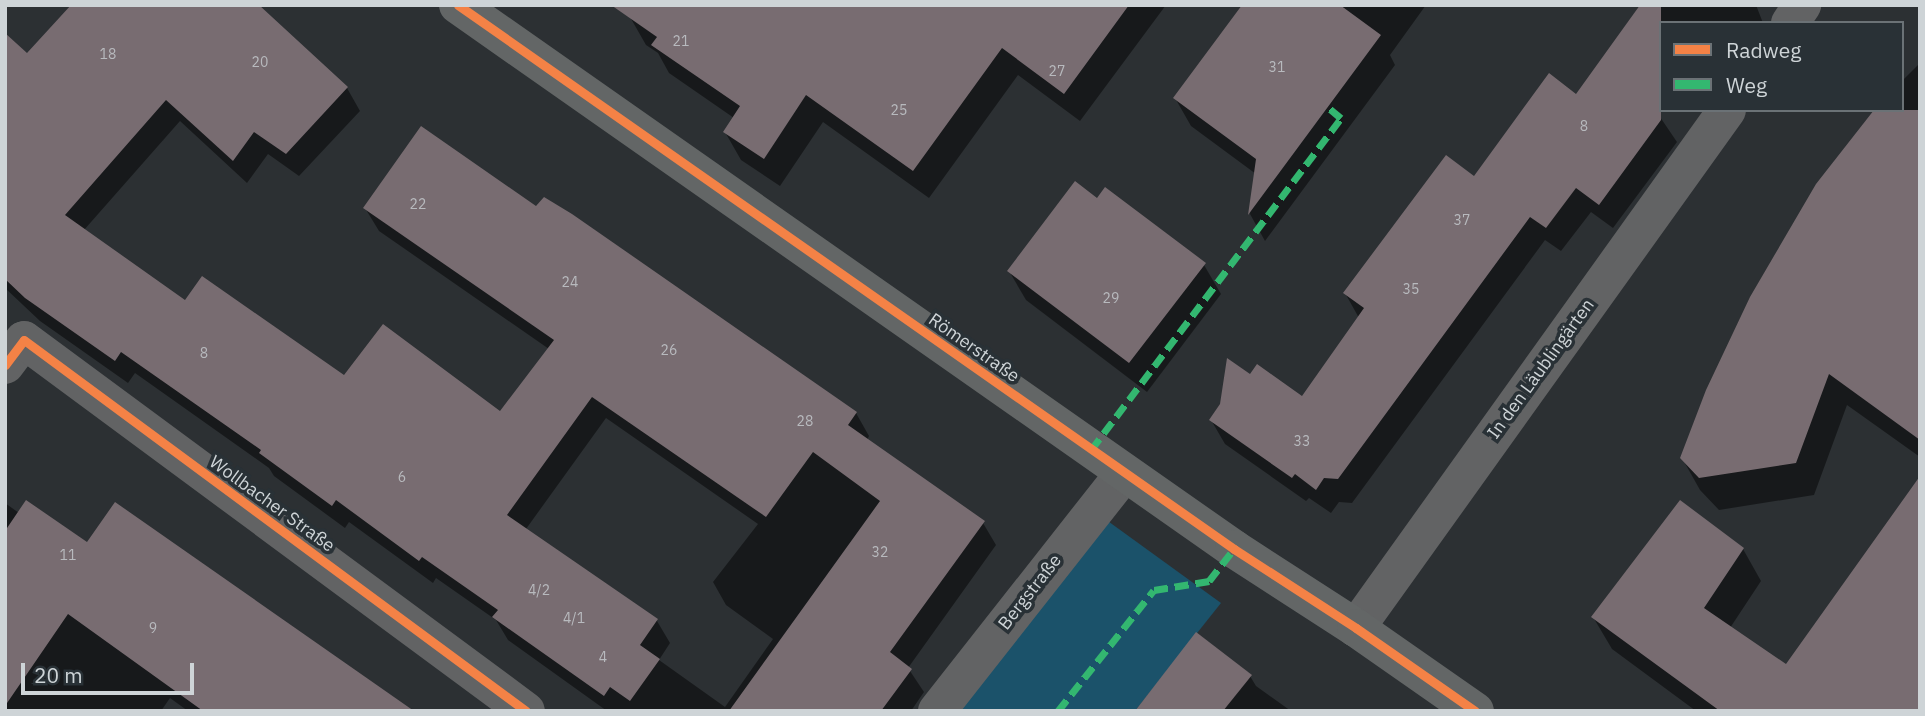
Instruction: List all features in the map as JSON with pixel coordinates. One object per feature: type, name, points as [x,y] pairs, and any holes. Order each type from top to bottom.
[{"type":"street","name":"Römerstraße","points":[[458,5],[1124,473],[1475,711]]},
{"type":"street","points":[[1791,21],[1802,5]]},
{"type":"street","name":"In den Läublingärten","points":[[1356,628],[1726,112]]},
{"type":"street","name":"Wollbacher Straße","points":[[5,365],[24,340],[526,711]]},
{"type":"street","name":"Bergstraße","points":[[937,711],[1124,473]]},
{"type":"shaded area","points":[[1094,511],[1221,603],[1135,711],[937,711]]},
{"type":"building","points":[[71,5],[259,5],[348,87],[286,154],[254,132],[233,161],[166,100],[65,215],[185,300],[202,276],[344,375],[383,324],[500,411],[554,340],[363,208],[421,126],[536,206],[544,197],[572,214],[857,412],[848,425],[985,521],[890,652],[912,669],[881,711],[729,711],[880,501],[813,452],[766,517],[592,397],[507,515],[658,619],[640,645],[660,659],[630,701],[610,687],[604,696],[492,617],[498,610],[422,557],[419,561],[336,500],[332,506],[259,453],[261,450],[121,352],[115,361],[25,298],[5,279],[5,33],[27,53]]},
{"type":"building","points":[[611,5],[1129,5],[1064,94],[1002,48],[913,171],[806,95],[764,159],[723,132],[740,106],[651,45],[657,37]]},
{"type":"building","points":[[1242,5],[1340,5],[1381,35],[1248,215],[1256,159],[1173,98]]},
{"type":"building","points":[[1640,5],[1661,5],[1661,120],[1599,205],[1576,188],[1546,228],[1530,217],[1338,479],[1324,478],[1316,490],[1295,474],[1292,478],[1209,420],[1220,404],[1227,358],[1250,374],[1257,364],[1302,396],[1364,308],[1343,293],[1446,155],[1474,176],[1549,73],[1576,94]]},
{"type":"building","points":[[1920,110],[1920,440],[1829,374],[1796,463],[1699,478],[1680,458],[1706,390],[1750,297],[1816,184],[1872,112]]},
{"type":"building","points":[[1075,181],[1097,198],[1105,187],[1206,263],[1129,363],[1007,271]]},
{"type":"building","points":[[1920,476],[1920,711],[1720,711],[1591,617],[1680,500],[1744,548],[1704,608],[1786,664]]},
{"type":"building","points":[[26,500],[87,542],[115,502],[414,711],[203,711],[68,614],[5,706],[5,531]]},
{"type":"building","points":[[1196,632],[1252,675],[1223,711],[1135,711]]},
{"type":"marked path","points":[[1091,450],[1341,118],[1328,107]]},
{"type":"marked path","points":[[1058,711],[1154,590],[1209,581],[1234,549]]},
{"type":"cycle path","points":[[458,5],[1234,549],[1356,628],[1475,711]]},
{"type":"cycle path","points":[[5,365],[24,340],[526,711]]}]
